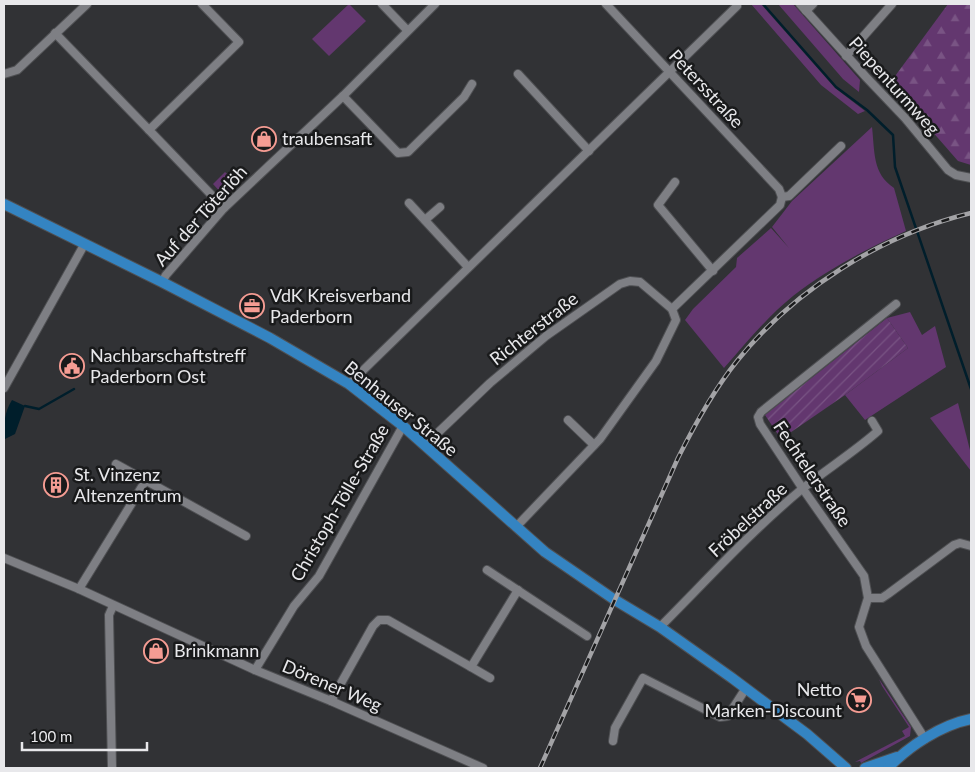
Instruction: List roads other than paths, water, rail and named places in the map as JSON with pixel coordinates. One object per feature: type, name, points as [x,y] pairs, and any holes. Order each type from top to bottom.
[{"type":"main road","name":"Benhauser Straße","points":[[4,204],[162,282],[297,353],[349,384],[403,426],[545,552],[615,600],[660,627],[746,688],[807,734],[847,768]]},
{"type":"main road","points":[[888,768],[900,756],[925,739],[971,719]]},
{"type":"main road","points":[[865,768],[900,756]]},
{"type":"street","points":[[4,74],[17,70],[87,4]]},
{"type":"street","points":[[149,130],[239,42],[202,4]]},
{"type":"street","points":[[382,4],[408,30]]},
{"type":"street","name":"Auf der Töterlöh","points":[[162,282],[224,208],[343,96],[435,4]]},
{"type":"street","name":"Petersstraße","points":[[606,4],[779,189],[782,197]]},
{"type":"street","name":"Piepenturmweg","points":[[800,4],[846,56],[906,118],[948,170],[956,175],[971,178]]},
{"type":"street","points":[[806,11],[814,4]]},
{"type":"street","points":[[846,56],[892,4]]},
{"type":"street","points":[[349,384],[737,6]]},
{"type":"street","points":[[55,34],[224,208]]},
{"type":"street","points":[[518,74],[589,150]]},
{"type":"street","points":[[343,96],[398,153],[408,152],[464,97],[472,84]]},
{"type":"street","points":[[516,527],[594,445],[656,361],[676,320],[672,310],[780,205],[782,197],[789,196],[841,146]]},
{"type":"street","points":[[675,182],[658,205],[713,271]]},
{"type":"street","points":[[409,203],[468,267]]},
{"type":"street","points":[[425,220],[440,207]]},
{"type":"street","points":[[4,388],[84,245]]},
{"type":"street","name":"Richterstraße","points":[[425,445],[490,383],[546,336],[620,284],[630,281],[640,282],[672,310]]},
{"type":"street","name":"Fechtelerstraße","points":[[868,598],[864,576],[803,489],[760,424],[758,417],[761,412],[896,304]]},
{"type":"street","points":[[568,420],[594,445]]},
{"type":"street","name":"Fröbelstraße","points":[[660,627],[760,527],[803,489],[878,431],[872,421]]},
{"type":"street","name":"Christoph-Tölle-Straße","points":[[255,670],[294,606],[319,576],[403,426]]},
{"type":"street","points":[[116,464],[246,536]]},
{"type":"street","points":[[79,590],[146,480]]},
{"type":"street","points":[[925,739],[866,646],[859,627],[868,598],[882,598],[954,544],[960,543],[971,546]]},
{"type":"street","name":"Dörener Weg","points":[[4,558],[255,670],[332,701],[483,768]]},
{"type":"street","points":[[488,570],[587,636]]},
{"type":"street","points":[[470,667],[518,590]]},
{"type":"street","points":[[112,768],[109,615],[113,606]]},
{"type":"street","points":[[332,701],[373,626],[379,620],[388,620],[490,678]]},
{"type":"street","points":[[613,741],[615,728],[643,678],[720,717],[728,716],[746,688]]},
{"type":"water","points":[[12,400],[25,406],[15,434],[5,439],[5,418]]},
{"type":"waterway","points":[[763,4],[836,87],[867,110],[893,135],[895,167],[971,389]]},
{"type":"waterway","points":[[25,406],[39,409],[74,389]]},
{"type":"railway","points":[[540,768],[678,458],[705,408],[737,361],[785,311],[842,268],[905,235],[971,213]]},
{"type":"place","name":"traubensaft","points":[[264,139]]},
{"type":"place","name":"VdK Kreisverband Paderborn","points":[[252,306]]},
{"type":"place","name":"Nachbarschaftstreff Paderborn Ost","points":[[72,366]]},
{"type":"place","name":"St. Vinzenz Altenzentrum","points":[[56,485]]},
{"type":"place","name":"Brinkmann","points":[[156,651]]},
{"type":"place","name":"Netto Marken-Discount","points":[[859,700]]}]
